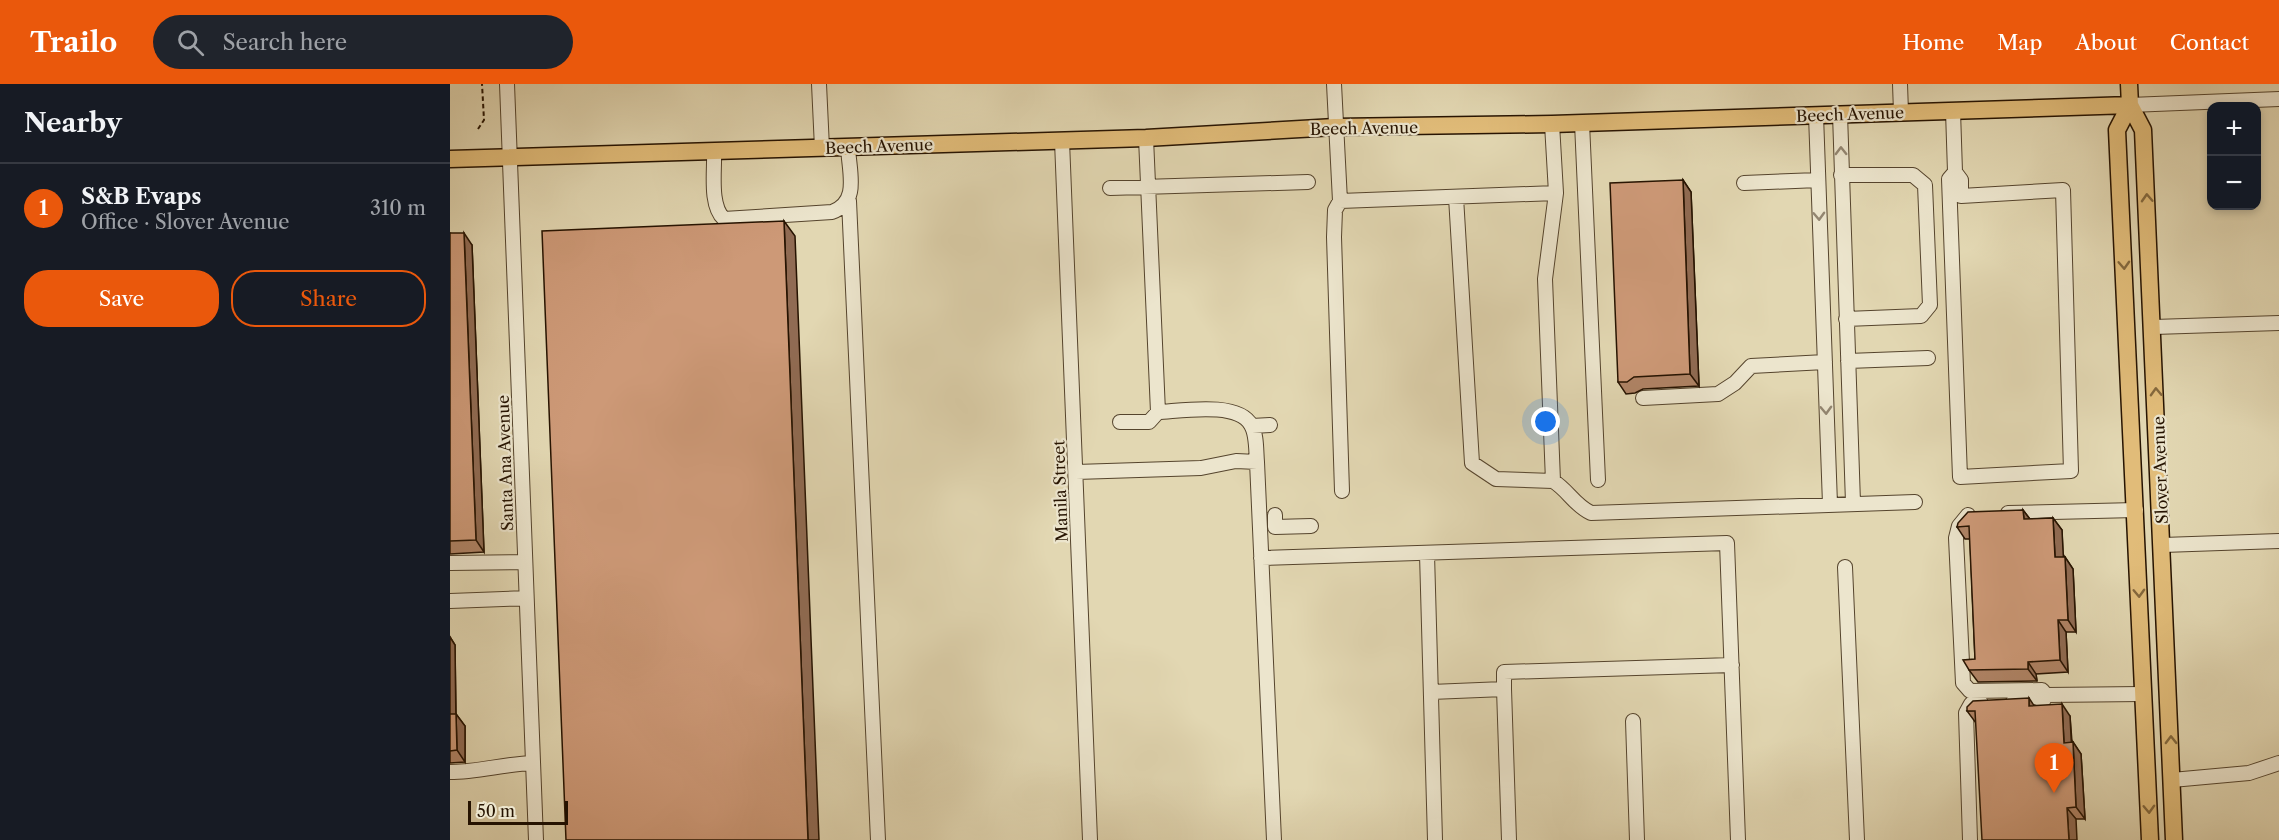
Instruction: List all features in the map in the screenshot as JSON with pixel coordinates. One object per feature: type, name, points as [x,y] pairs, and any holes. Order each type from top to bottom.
[{"type":"main road","name":"Slover Avenue","points":[[2128,84],[2130,105],[2143,130],[2154,327],[2174,840]]},
{"type":"main road","name":"Beech Avenue","points":[[450,159],[1062,141],[1335,128],[1552,124],[2130,105]]},
{"type":"main road","name":"Slover Avenue","points":[[2130,105],[2117,130],[2150,840]]},
{"type":"street","name":"Santa Ana Avenue","points":[[507,84],[536,840]]},
{"type":"street","points":[[819,84],[822,148]]},
{"type":"street","points":[[1334,84],[1340,201],[1335,210],[1334,237],[1342,491]]},
{"type":"street","points":[[1900,84],[1901,112]]},
{"type":"street","points":[[2268,84],[2274,99]]},
{"type":"street","name":"Beech Avenue","points":[[2130,105],[2274,99]]},
{"type":"street","points":[[1953,111],[1956,172],[1961,180],[1961,196],[2063,190],[2072,471],[1960,477],[1948,179],[1956,172]]},
{"type":"street","points":[[1840,114],[1853,503]]},
{"type":"street","points":[[1816,115],[1830,504]]},
{"type":"street","points":[[1582,123],[1598,480]]},
{"type":"street","points":[[1552,124],[1556,193],[1545,279],[1553,481]]},
{"type":"street","points":[[1120,422],[1149,422],[1158,412],[1146,138]]},
{"type":"street","name":"Manila Street","points":[[1062,141],[1090,840]]},
{"type":"street","points":[[848,147],[878,840]]},
{"type":"street","points":[[714,151],[716,203],[718,214],[724,219],[832,212],[843,208],[849,201]]},
{"type":"street","points":[[1841,176],[1913,175],[1925,185],[1930,305],[1922,316],[1846,319]]},
{"type":"street","points":[[1744,183],[1818,180]]},
{"type":"street","points":[[1110,188],[1308,182]]},
{"type":"street","points":[[1340,201],[1556,193]]},
{"type":"street","points":[[1456,197],[1472,463],[1496,480],[1553,481],[1563,487],[1574,502],[1591,513],[1915,502]]},
{"type":"street","points":[[2154,327],[2279,323]]},
{"type":"street","points":[[1848,361],[1928,358]]},
{"type":"street","points":[[1643,398],[1718,394],[1735,383],[1751,366],[1825,362]]},
{"type":"street","points":[[1158,412],[1221,409],[1246,419],[1252,426],[1257,462],[1274,840]]},
{"type":"street","points":[[1252,426],[1270,425]]},
{"type":"street","points":[[1076,472],[1201,468],[1236,461],[1257,462]]},
{"type":"street","points":[[2046,695],[2042,690],[1970,691],[1963,683],[1956,538],[1959,526],[1966,515],[2136,510]]},
{"type":"street","points":[[1275,515],[1275,527],[1311,526]]},
{"type":"street","points":[[2163,545],[2279,541]]},
{"type":"street","points":[[1261,558],[1727,543],[1738,840]]},
{"type":"street","points":[[1427,554],[1435,840]]},
{"type":"street","points":[[450,563],[525,561]]},
{"type":"street","points":[[1845,567],[1857,840]]},
{"type":"street","points":[[450,601],[526,598]]},
{"type":"street","points":[[1509,840],[1504,672],[1732,665]]},
{"type":"street","points":[[1431,692],[1504,689]]},
{"type":"street","points":[[2046,695],[2142,694]]},
{"type":"street","points":[[1970,840],[1966,713],[1971,704],[2043,701],[2046,695]]},
{"type":"street","points":[[1633,721],[1637,840]]},
{"type":"street","points":[[450,772],[479,772],[507,764],[533,763]]},
{"type":"street","points":[[2172,780],[2249,773],[2279,763]]},
{"type":"path","points":[[478,129],[484,120],[482,84]]},
{"type":"building","points":[[1683,180],[1690,374],[1634,377],[1627,382],[1618,382],[1610,183]]},
{"type":"building","points":[[784,221],[808,840],[566,840],[542,231]]},
{"type":"building","points":[[450,233],[464,233],[476,540],[450,541]]},
{"type":"building","points":[[2023,510],[2024,519],[2053,518],[2055,557],[2065,557],[2068,620],[2058,620],[2060,660],[2028,662],[2028,669],[1969,670],[1963,660],[1975,659],[1969,526],[1957,527],[1958,523],[1968,512]]},
{"type":"building","points":[[2029,698],[2029,706],[2062,704],[2064,743],[2073,742],[2076,807],[2067,808],[2069,840],[1982,840],[1975,711],[1967,711],[1967,707],[1973,701]]},
{"type":"building","points":[[450,714],[456,714],[457,750],[450,751]]},
{"type":"place","name":"S&B Evaps","points":[[2054,793]]}]
